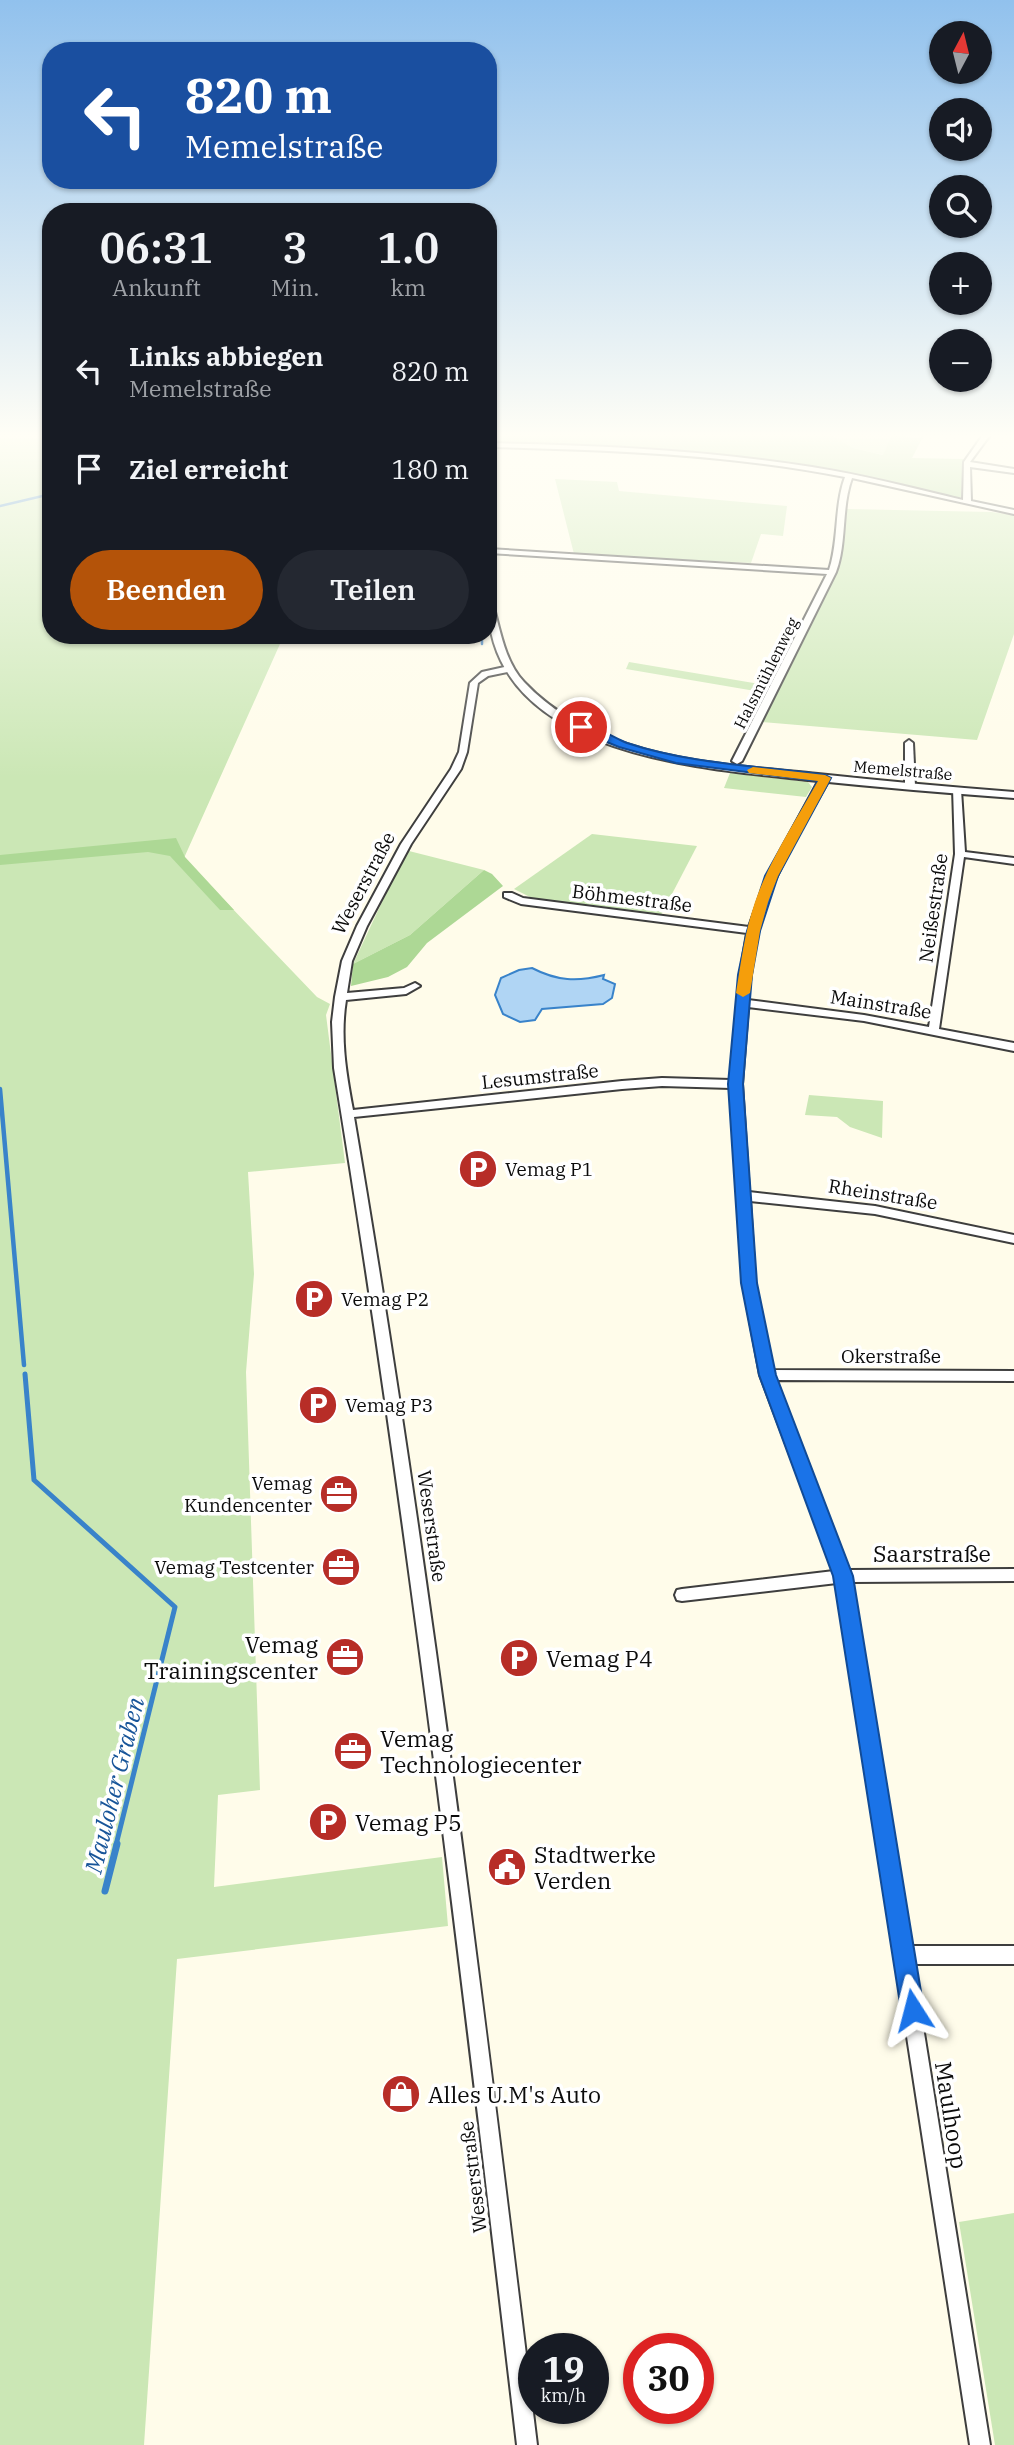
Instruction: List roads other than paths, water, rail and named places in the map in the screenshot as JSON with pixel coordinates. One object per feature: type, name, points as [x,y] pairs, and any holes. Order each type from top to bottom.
[{"type":"street","name":"Halsmühlenweg","points":[[737,761],[832,572],[838,549]]},
{"type":"street","points":[[497,552],[832,572]]},
{"type":"street","name":"Memelstraße","points":[[497,632],[509,669],[520,684],[555,713],[623,745],[705,764],[1014,795]]},
{"type":"street","name":"Weserstraße","points":[[509,669],[488,672],[474,683],[463,752],[456,769],[406,844],[362,926],[347,961],[337,1022],[340,1068],[449,1791],[527,2445]]},
{"type":"street","points":[[909,743],[910,786]]},
{"type":"street","name":"Maulhoop","points":[[825,778],[772,876],[753,931],[742,1003],[736,1084],[749,1283],[767,1375],[843,1576],[905,1955],[980,2445]]},
{"type":"street","name":"Neißestraße","points":[[934,1030],[960,854],[956,790]]},
{"type":"street","points":[[960,854],[1014,861]]},
{"type":"street","name":"Böhmestraße","points":[[508,895],[521,901],[753,931]]},
{"type":"street","points":[[341,998],[406,991],[415,986]]},
{"type":"street","name":"Mainstraße","points":[[742,1003],[838,1014],[1014,1047]]},
{"type":"street","name":"Lesumstraße","points":[[348,1114],[662,1082],[736,1084]]},
{"type":"street","name":"Rheinstraße","points":[[744,1196],[875,1210],[1014,1239]]},
{"type":"street","name":"Okerstraße","points":[[767,1375],[1014,1376]]},
{"type":"street","name":"Saarstraße","points":[[682,1595],[843,1576],[1014,1575]]},
{"type":"street","points":[[905,1955],[1014,1955]]},
{"type":"water","points":[[532,968],[550,976],[567,979],[604,975],[603,979],[615,984],[612,998],[603,1004],[542,1009],[535,1020],[520,1022],[503,1014],[495,995],[501,978]]},
{"type":"waterway","name":"Mauloher Graben","points":[[0,1089],[24,1365]]},
{"type":"waterway","name":"Mauloher Graben","points":[[25,1374],[34,1480],[175,1607],[116,1845]]},
{"type":"waterway","name":"Mauloher Graben","points":[[105,1891],[117,1844]]},
{"type":"place","name":"Vemag P1","points":[[478,1169]]},
{"type":"place","name":"Vemag P2","points":[[314,1299]]},
{"type":"place","name":"Vemag P3","points":[[318,1405]]},
{"type":"place","name":"Vemag Kundencenter","points":[[339,1494]]},
{"type":"place","name":"Vemag Testcenter","points":[[341,1567]]},
{"type":"place","name":"Vemag Trainingscenter","points":[[345,1657]]},
{"type":"place","name":"Vemag P4","points":[[519,1658]]},
{"type":"place","name":"Vemag Technologiecenter","points":[[353,1751]]},
{"type":"place","name":"Vemag P5","points":[[328,1822]]},
{"type":"place","name":"Stadtwerke Verden","points":[[507,1867]]},
{"type":"place","name":"Alles U.M's Auto","points":[[401,2094]]}]
